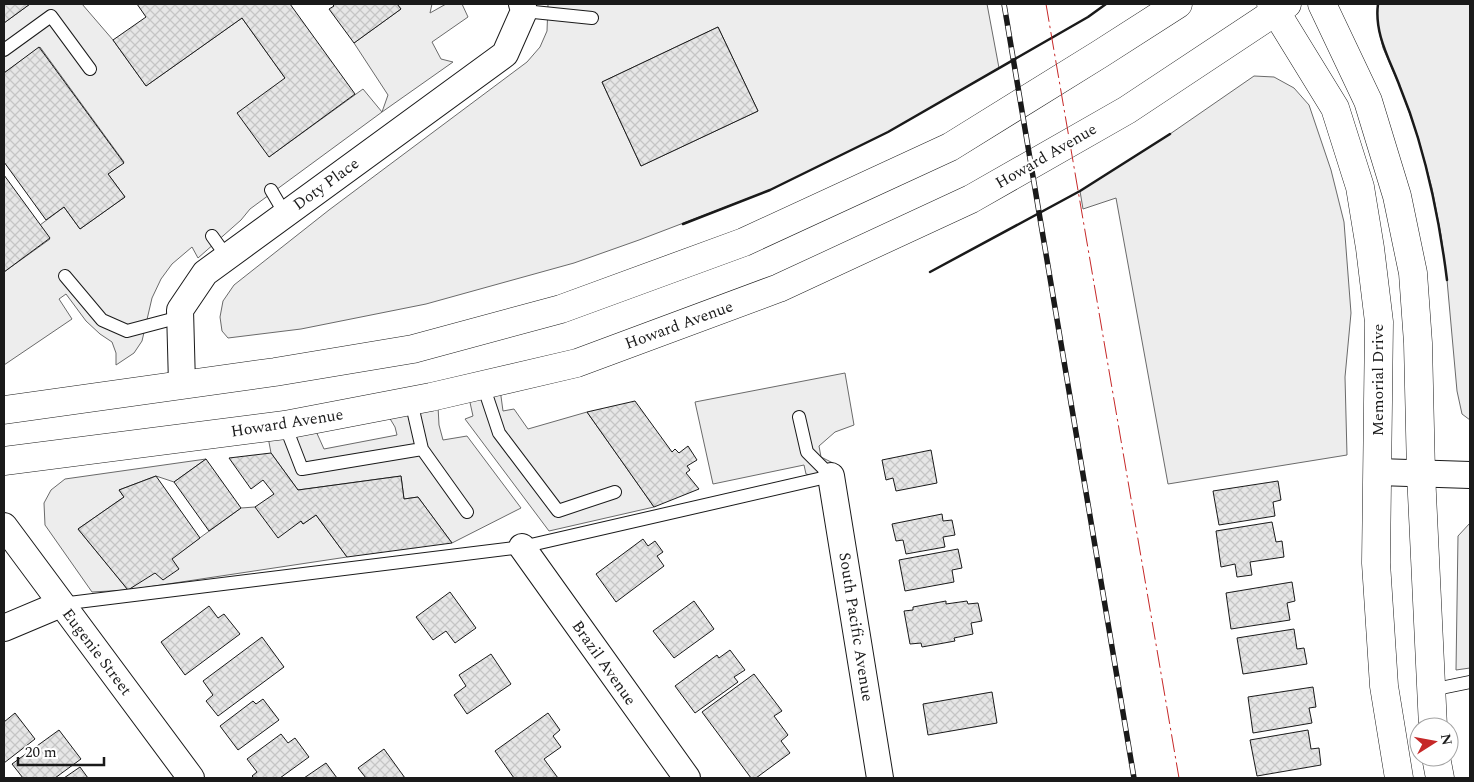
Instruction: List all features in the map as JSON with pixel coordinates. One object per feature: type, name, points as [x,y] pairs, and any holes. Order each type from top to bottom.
[{"type":"main road","points":[[4,410],[275,372],[412,349],[561,309],[744,242],[950,147],[1178,4]]},
{"type":"main road","points":[[1322,4],[1368,101],[1397,196],[1413,273],[1418,343],[1421,473],[1433,717]]},
{"type":"main road","name":"Howard Avenue","points":[[4,461],[285,425],[411,401],[576,363],[779,288],[963,203],[1127,110],[1278,6]]},
{"type":"main road","name":"Memorial Drive","points":[[1278,6],[1335,108],[1360,187],[1370,248],[1379,322],[1376,563],[1384,676],[1399,778]]},
{"type":"street","name":"Doty Place","points":[[182,384],[180,310],[205,273],[505,54],[523,7]]},
{"type":"street","points":[[1378,472],[1470,475]]},
{"type":"street","name":"South Pacific Avenue","points":[[831,476],[880,778]]},
{"type":"street","name":"Eugenie Street","points":[[4,526],[191,778]]},
{"type":"street","name":"Brazil Avenue","points":[[522,547],[686,778]]},
{"type":"street","points":[[4,628],[61,604]]},
{"type":"lane","points":[[523,7],[592,18]]},
{"type":"lane","points":[[4,50],[51,16],[90,70]]},
{"type":"lane","points":[[270,190],[286,214]]},
{"type":"lane","points":[[212,236],[227,257]]},
{"type":"lane","points":[[65,276],[102,320],[127,331],[180,317]]},
{"type":"lane","points":[[482,385],[499,433],[558,510],[615,492]]},
{"type":"lane","points":[[411,401],[422,449],[467,512]]},
{"type":"lane","points":[[799,417],[808,452],[831,476]]},
{"type":"lane","points":[[285,425],[302,469],[422,449]]},
{"type":"lane","points":[[61,604],[522,547],[831,476]]},
{"type":"lane","points":[[1432,690],[1470,682]]},
{"type":"shaded area","points":[[30,4],[82,4],[113,40],[146,86],[242,18],[285,78],[269,157],[363,89],[382,112],[250,209],[241,220],[198,258],[192,247],[172,264],[161,279],[152,298],[142,341],[134,353],[116,365],[116,353],[112,342],[86,321],[66,294],[59,299],[72,319],[4,365],[4,272],[50,239],[40,225],[64,207],[80,229],[125,197],[108,174],[124,162],[40,47],[4,73],[4,23]]},
{"type":"shaded area","points":[[397,4],[432,4],[430,13],[446,4],[462,4],[468,17],[432,42],[441,59],[453,62],[382,112],[388,95],[354,43],[401,9]]},
{"type":"shaded area","points":[[548,4],[987,4],[999,68],[888,132],[770,190],[574,263],[426,304],[301,329],[228,338],[222,331],[220,317],[223,301],[234,285],[329,210],[527,62],[540,47],[547,31]],"holes":[[[718,27],[758,111],[641,166],[602,82]]]},
{"type":"shaded area","points":[[1378,4],[1470,4],[1470,420],[1462,414],[1457,391],[1447,280],[1432,188],[1418,137],[1400,87],[1383,48],[1379,31]]},
{"type":"shaded area","points":[[1254,76],[1274,77],[1294,88],[1309,105],[1331,170],[1344,222],[1351,313],[1345,377],[1347,455],[1168,484],[1116,198],[1083,209],[1080,191],[1170,134]]},
{"type":"shaded area","points":[[845,373],[854,425],[835,432],[819,446],[821,457],[837,465],[820,478],[806,474],[804,465],[713,484],[695,402]]},
{"type":"shaded area","points":[[500,389],[503,411],[514,409],[528,429],[587,412],[654,507],[549,531],[465,419],[473,416],[469,398]]},
{"type":"shaded area","points":[[438,406],[439,425],[443,440],[467,436],[521,508],[452,543],[418,497],[404,499],[401,476],[298,490],[271,453],[268,437],[315,429],[324,449],[397,435],[389,417]]},
{"type":"shaded area","points":[[206,459],[174,482],[156,476],[119,490],[124,497],[78,529],[128,590],[92,592],[45,525],[44,503],[51,490],[65,479]]},
{"type":"shaded area","points":[[255,507],[301,521],[303,524],[316,515],[347,557],[128,590],[241,508]]},
{"type":"shaded area","points":[[1470,523],[1470,668],[1456,670],[1458,536]]},
{"type":"building","points":[[4,4],[30,4],[4,23]]},
{"type":"building","points":[[137,4],[290,4],[355,94],[269,157],[237,113],[285,78],[242,18],[146,86],[113,40],[146,17]]},
{"type":"building","points":[[332,4],[397,4],[401,9],[354,43],[329,9],[334,6]]},
{"type":"building","points":[[718,27],[758,111],[641,166],[602,82]]},
{"type":"building","points":[[39,47],[124,163],[108,174],[125,197],[80,229],[64,207],[46,220],[4,162],[4,73]]},
{"type":"building","points":[[4,175],[50,238],[4,272]]},
{"type":"building","points":[[635,401],[672,452],[675,449],[679,453],[688,446],[697,460],[687,466],[690,470],[686,473],[699,489],[654,507],[587,412]]},
{"type":"building","points":[[931,450],[937,483],[896,491],[893,478],[886,480],[882,460]]},
{"type":"building","points":[[271,453],[298,490],[401,476],[404,499],[418,497],[452,543],[347,557],[316,515],[303,524],[301,521],[278,538],[255,507],[274,494],[263,480],[251,489],[229,458]]},
{"type":"building","points":[[206,459],[241,508],[209,531],[174,482]]},
{"type":"building","points":[[156,476],[200,538],[172,559],[179,569],[163,580],[155,573],[128,590],[78,529],[124,497],[119,490]]},
{"type":"building","points":[[1278,481],[1281,500],[1273,502],[1275,516],[1219,525],[1213,491]]},
{"type":"building","points":[[942,514],[943,521],[952,520],[955,535],[943,537],[945,547],[906,554],[903,540],[896,541],[892,524]]},
{"type":"building","points":[[1272,522],[1276,542],[1282,541],[1284,557],[1250,562],[1252,575],[1237,577],[1235,564],[1221,567],[1216,531]]},
{"type":"building","points":[[643,539],[648,546],[655,541],[663,552],[657,556],[664,566],[616,602],[596,574]]},
{"type":"building","points":[[958,549],[962,568],[952,570],[954,582],[905,591],[899,560]]},
{"type":"building","points":[[1292,582],[1295,601],[1287,603],[1290,620],[1231,629],[1226,593]]},
{"type":"building","points":[[450,592],[476,628],[455,643],[446,631],[433,640],[416,617]]},
{"type":"building","points":[[694,601],[714,629],[674,658],[653,631]]},
{"type":"building","points":[[946,601],[946,604],[967,601],[968,604],[978,603],[982,621],[971,623],[973,634],[954,638],[955,641],[922,647],[921,643],[910,644],[904,611],[913,610],[913,607]]},
{"type":"building","points":[[209,606],[218,618],[224,614],[240,634],[185,675],[161,642]]},
{"type":"building","points":[[1294,629],[1297,649],[1304,648],[1307,664],[1243,674],[1237,638]]},
{"type":"building","points":[[262,637],[284,667],[218,716],[206,701],[213,695],[203,681]]},
{"type":"building","points":[[730,650],[745,670],[734,677],[738,682],[695,713],[675,686],[717,655],[719,658]]},
{"type":"building","points":[[491,654],[511,684],[467,714],[454,695],[466,686],[459,675]]},
{"type":"building","points":[[754,674],[782,711],[774,716],[788,735],[781,741],[790,753],[756,778],[751,778],[702,712]]},
{"type":"building","points":[[1313,687],[1316,707],[1309,708],[1312,723],[1253,733],[1248,697]]},
{"type":"building","points":[[992,692],[997,723],[928,735],[923,704]]},
{"type":"building","points":[[263,699],[279,720],[238,750],[220,726],[253,701],[256,704]]},
{"type":"building","points":[[15,713],[35,739],[4,763],[4,722]]},
{"type":"building","points":[[548,713],[560,730],[553,736],[561,747],[544,759],[558,778],[514,778],[495,751]]},
{"type":"building","points":[[59,730],[81,759],[55,778],[23,778],[12,764]]},
{"type":"building","points":[[1308,730],[1311,749],[1319,748],[1321,765],[1257,776],[1250,740]]},
{"type":"building","points":[[281,734],[288,743],[295,738],[309,757],[280,778],[254,778],[252,776],[257,772],[247,759]]},
{"type":"building","points":[[384,749],[405,778],[366,778],[358,768]]},
{"type":"building","points":[[326,763],[337,778],[304,778]]},
{"type":"building","points":[[80,767],[88,778],[64,778]]},
{"type":"railway","points":[[1004,4],[1134,778]]},
{"type":"wall","points":[[683,224],[770,190],[888,132],[1088,17],[1106,4]]},
{"type":"wall","points":[[1378,4],[1378,26],[1412,119],[1428,173],[1439,226],[1447,280]]},
{"type":"wall","points":[[930,272],[1080,191],[1170,134]]},
{"type":"power","points":[[1046,4],[1179,778]]}]
